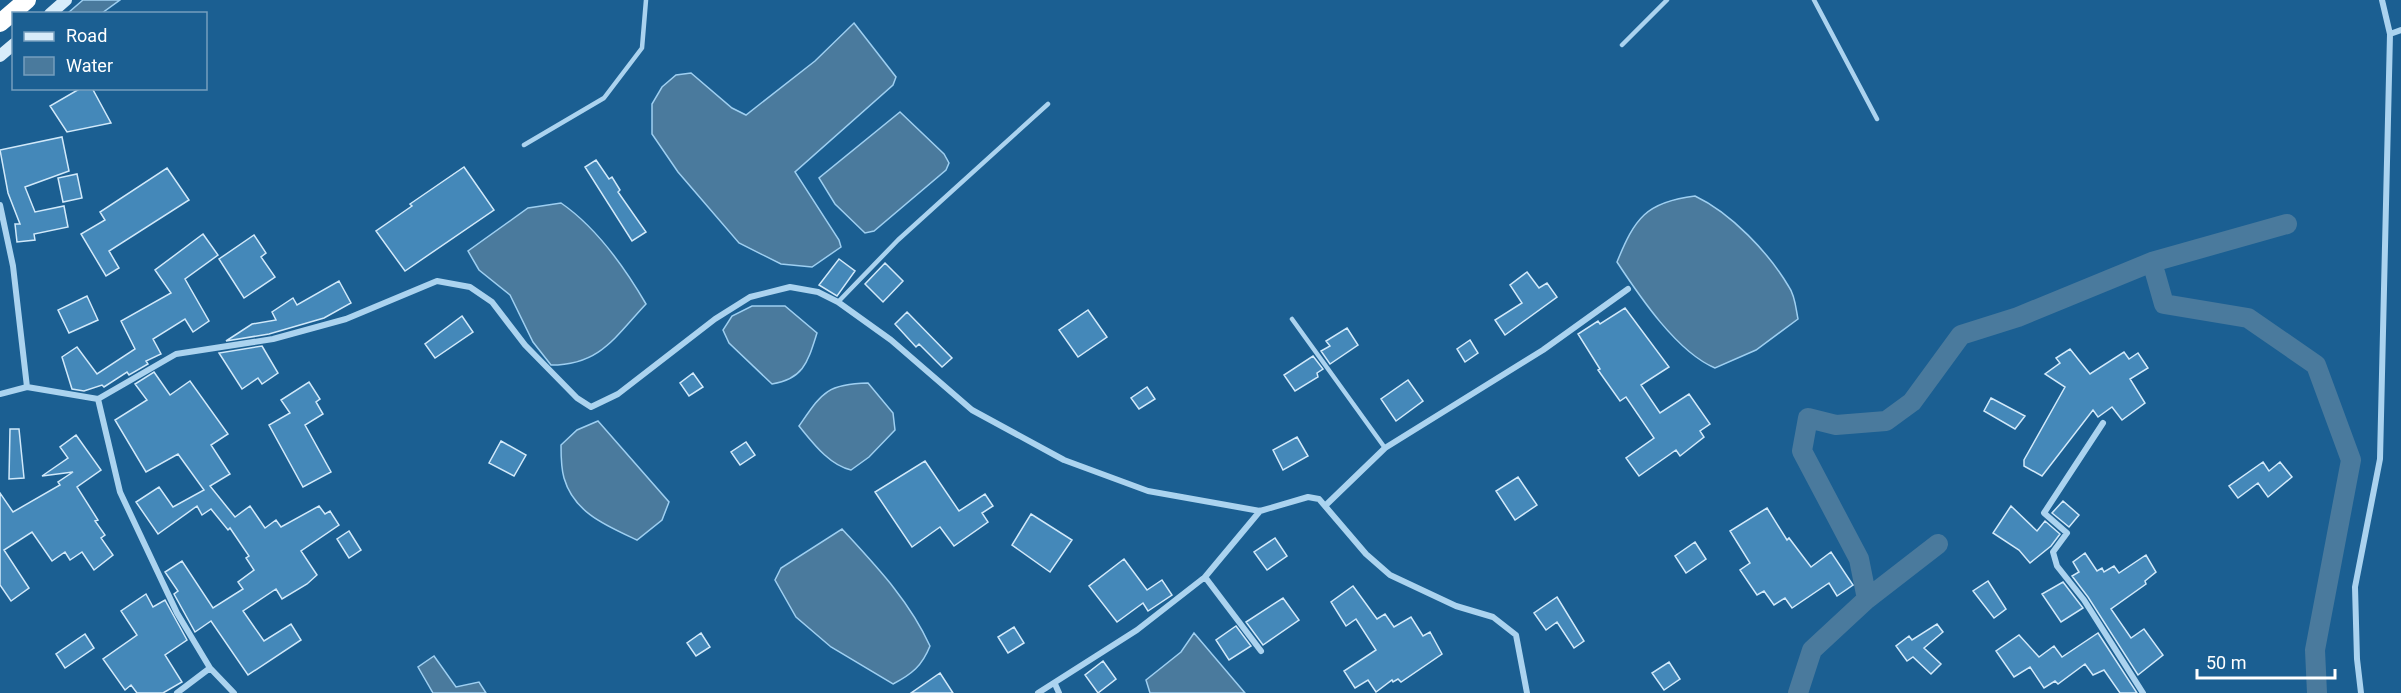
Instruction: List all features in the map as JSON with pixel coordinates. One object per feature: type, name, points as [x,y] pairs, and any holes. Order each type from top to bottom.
[{"type":"highway","points":[[13,12],[27,0]]},
{"type":"highway","points":[[0,23],[12,13]]},
{"type":"street","points":[[52,12],[66,0]]},
{"type":"street","points":[[2361,693],[2357,659],[2355,587],[2380,459],[2390,34],[2382,0]]},
{"type":"street","points":[[2390,34],[2401,30]]},
{"type":"street","points":[[0,56],[12,46]]},
{"type":"street","points":[[0,205],[13,266],[27,387]]},
{"type":"street","points":[[0,394],[27,387],[98,399],[176,354],[273,339],[346,319],[437,282],[470,287],[492,302],[525,345],[577,398],[591,407],[618,394],[715,319],[750,297],[790,287],[818,292],[838,302],[891,340],[972,410],[1064,460],[1148,491],[1260,511],[1308,497],[1319,499],[1327,504],[1366,554],[1390,575],[1456,606],[1494,617],[1516,635],[1527,693]]},
{"type":"street","points":[[1327,504],[1385,448],[1543,351],[1628,289]]},
{"type":"street","points":[[98,399],[120,492],[177,613],[210,668],[234,693]]},
{"type":"street","points":[[2103,423],[2044,513],[2067,533],[2053,552],[2057,566],[2084,600],[2143,693]]},
{"type":"street","points":[[1038,693],[1137,630],[1205,577],[1260,511]]},
{"type":"street","points":[[1205,577],[1261,651]]},
{"type":"street","points":[[177,693],[210,668]]},
{"type":"street","points":[[1055,684],[1059,693]]},
{"type":"lane","points":[[524,145],[604,98],[642,48],[646,0]]},
{"type":"lane","points":[[1622,45],[1667,0]]},
{"type":"lane","points":[[1814,0],[1877,119]]},
{"type":"lane","points":[[838,302],[898,240],[1048,104]]},
{"type":"lane","points":[[1292,319],[1385,448]]},
{"type":"water","points":[[83,0],[120,0],[103,12],[69,12]]},
{"type":"water","points":[[854,23],[896,77],[893,85],[795,172],[839,240],[841,247],[812,267],[781,264],[739,243],[678,172],[652,134],[652,104],[662,87],[676,75],[691,73],[732,108],[746,115],[815,61]]},
{"type":"water","points":[[900,112],[944,154],[949,163],[946,170],[874,231],[865,233],[835,204],[819,178]]},
{"type":"water","points":[[1695,196],[1709,203],[1735,223],[1771,261],[1791,290],[1798,319],[1756,350],[1715,368],[1687,350],[1673,337],[1648,307],[1617,262],[1630,234],[1644,215],[1665,203]]},
{"type":"water","points":[[561,203],[586,224],[609,249],[646,304],[605,347],[582,360],[551,365],[533,342],[510,295],[479,270],[468,251],[528,208]]},
{"type":"water","points":[[752,306],[785,306],[817,333],[803,367],[783,382],[772,384],[729,343],[723,330],[732,316]]},
{"type":"water","points":[[868,383],[893,413],[895,430],[869,457],[851,470],[829,458],[799,426],[826,392],[843,386]]},
{"type":"water","points":[[598,421],[669,502],[662,520],[637,540],[593,517],[575,500],[564,478],[561,445],[577,430]]},
{"type":"water","points":[[842,529],[902,599],[922,629],[930,646],[916,669],[893,684],[831,647],[796,617],[775,580],[781,568]]},
{"type":"water","points":[[1194,633],[1245,693],[1150,693],[1146,680],[1181,652]]},
{"type":"water","points":[[434,656],[456,687],[479,682],[486,693],[433,693],[418,667]]},
{"type":"building","points":[[78,90],[93,90],[111,123],[67,132],[50,106]]},
{"type":"building","points":[[62,137],[69,171],[25,187],[35,212],[64,206],[68,227],[34,234],[35,240],[17,242],[15,224],[20,224],[8,193],[0,150]]},
{"type":"building","points":[[596,160],[609,179],[612,177],[620,190],[618,192],[646,232],[632,241],[585,167]]},
{"type":"building","points":[[464,167],[494,210],[405,271],[376,231],[412,206],[410,204]]},
{"type":"building","points":[[167,168],[189,200],[109,251],[119,268],[106,276],[81,234],[105,220],[100,212]]},
{"type":"building","points":[[77,174],[82,198],[63,202],[58,178]]},
{"type":"building","points":[[203,234],[218,255],[185,279],[209,321],[193,332],[185,319],[153,339],[161,354],[146,361],[148,364],[129,375],[127,372],[104,387],[102,385],[84,391],[72,389],[62,357],[77,347],[97,374],[135,349],[121,321],[171,293],[155,270]]},
{"type":"building","points":[[254,235],[266,253],[261,257],[275,277],[244,298],[219,259]]},
{"type":"building","points":[[839,259],[855,271],[837,296],[819,285]]},
{"type":"building","points":[[885,263],[903,281],[883,302],[865,284]]},
{"type":"building","points":[[1527,272],[1539,288],[1547,283],[1557,297],[1505,335],[1495,320],[1522,303],[1510,285]]},
{"type":"building","points":[[339,281],[351,303],[324,318],[269,334],[226,341],[252,324],[276,320],[272,312],[293,298],[297,305]]},
{"type":"building","points":[[87,296],[98,320],[69,333],[58,310]]},
{"type":"building","points":[[1625,308],[1669,367],[1641,385],[1660,413],[1689,394],[1710,424],[1700,431],[1704,437],[1680,456],[1676,450],[1639,476],[1626,458],[1654,438],[1626,397],[1620,401],[1598,370],[1600,369],[1578,334],[1598,321],[1600,324]]},
{"type":"building","points":[[1088,310],[1107,337],[1078,357],[1059,330]]},
{"type":"building","points":[[907,312],[952,358],[942,367],[919,344],[916,347],[895,324]]},
{"type":"building","points":[[462,316],[473,332],[435,358],[425,344]]},
{"type":"building","points":[[1347,328],[1358,345],[1330,364],[1321,351],[1330,346],[1326,341]]},
{"type":"building","points":[[1470,340],[1478,353],[1465,362],[1457,349]]},
{"type":"building","points":[[262,346],[278,373],[262,384],[258,378],[242,389],[219,353]]},
{"type":"building","points":[[2070,349],[2090,374],[2124,352],[2129,359],[2138,353],[2148,368],[2130,379],[2145,403],[2122,420],[2112,407],[2098,417],[2093,410],[2042,476],[2024,466],[2024,460],[2065,387],[2045,374],[2060,363],[2056,358]]},
{"type":"building","points":[[1313,356],[1323,369],[1317,373],[1318,377],[1295,391],[1284,375]]},
{"type":"building","points":[[154,372],[170,395],[190,381],[228,434],[211,445],[230,474],[210,486],[235,517],[250,506],[265,528],[276,520],[281,527],[319,506],[325,514],[330,511],[339,525],[301,551],[317,575],[307,584],[282,599],[276,589],[243,611],[264,641],[291,624],[301,640],[248,675],[211,621],[195,632],[174,594],[178,591],[165,572],[182,561],[213,608],[243,589],[238,582],[254,570],[246,558],[249,556],[230,528],[228,530],[211,509],[202,515],[197,506],[158,534],[136,502],[159,487],[173,507],[204,490],[178,454],[146,472],[115,420],[147,400],[135,384]]},
{"type":"building","points":[[693,373],[703,387],[689,396],[680,383]]},
{"type":"building","points":[[1408,380],[1423,401],[1396,421],[1381,399]]},
{"type":"building","points":[[309,382],[320,399],[316,402],[323,414],[305,425],[331,472],[303,487],[269,425],[290,413],[281,400]]},
{"type":"building","points":[[1147,387],[1155,399],[1139,409],[1131,398]]},
{"type":"building","points":[[1991,398],[2025,416],[2015,429],[1984,411]]},
{"type":"building","points":[[10,429],[19,429],[24,478],[9,479]]},
{"type":"building","points":[[76,435],[101,470],[77,487],[98,520],[95,521],[105,535],[101,538],[113,555],[94,570],[82,552],[70,560],[65,552],[52,561],[32,532],[4,550],[29,588],[11,601],[0,585],[0,493],[13,512],[60,485],[58,482],[73,472],[42,476],[68,458],[60,447]]},
{"type":"building","points":[[1297,437],[1308,456],[1283,470],[1273,450]]},
{"type":"building","points":[[501,441],[526,455],[514,476],[489,463]]},
{"type":"building","points":[[746,442],[755,455],[740,465],[731,452]]},
{"type":"building","points":[[925,461],[959,511],[985,494],[993,506],[982,513],[988,522],[954,546],[940,527],[912,547],[875,492]]},
{"type":"building","points":[[2263,462],[2269,471],[2280,462],[2292,477],[2268,497],[2258,483],[2238,498],[2229,486]]},
{"type":"building","points":[[1518,477],[1537,505],[1515,520],[1496,491]]},
{"type":"building","points":[[2063,501],[2079,515],[2069,527],[2052,513]]},
{"type":"building","points":[[2011,506],[2037,531],[2045,521],[2060,534],[2051,546],[2030,563],[2019,550],[1993,533]]},
{"type":"building","points":[[1767,508],[1787,540],[1789,538],[1811,567],[1831,552],[1853,585],[1837,596],[1829,583],[1792,608],[1785,598],[1774,605],[1764,591],[1757,595],[1740,570],[1750,563],[1730,531]]},
{"type":"building","points":[[1031,514],[1072,540],[1050,572],[1012,545]]},
{"type":"building","points":[[349,531],[361,550],[349,558],[337,539]]},
{"type":"building","points":[[1275,538],[1287,556],[1267,570],[1254,552]]},
{"type":"building","points":[[1695,542],[1706,559],[1686,573],[1675,556]]},
{"type":"building","points":[[2085,553],[2097,571],[2102,568],[2104,572],[2114,566],[2119,573],[2146,555],[2156,572],[2145,581],[2146,584],[2111,609],[2131,638],[2144,629],[2163,655],[2138,675],[2072,576],[2079,572],[2073,562]]},
{"type":"building","points":[[1124,559],[1147,590],[1162,580],[1172,595],[1148,611],[1143,603],[1117,622],[1089,586]]},
{"type":"building","points":[[1988,581],[2006,609],[1994,618],[1973,591]]},
{"type":"building","points":[[2063,582],[2083,608],[2061,622],[2042,594]]},
{"type":"building","points":[[1353,586],[1377,619],[1385,614],[1394,627],[1411,617],[1423,636],[1430,632],[1442,654],[1401,682],[1398,679],[1393,682],[1392,680],[1376,692],[1368,680],[1355,688],[1344,671],[1376,650],[1356,619],[1346,626],[1331,602]]},
{"type":"building","points":[[146,594],[153,607],[165,600],[187,640],[165,655],[182,682],[163,693],[137,693],[131,685],[125,690],[103,659],[137,635],[121,611]]},
{"type":"building","points":[[1557,597],[1584,641],[1574,648],[1557,622],[1546,630],[1534,613]]},
{"type":"building","points":[[1283,598],[1299,620],[1263,645],[1246,622]]},
{"type":"building","points":[[1937,624],[1943,632],[1924,648],[1941,664],[1931,674],[1913,657],[1907,661],[1896,646],[1909,636],[1912,640]]},
{"type":"building","points":[[1236,626],[1251,646],[1229,660],[1216,640]]},
{"type":"building","points":[[1014,627],[1024,643],[1008,653],[998,637]]},
{"type":"building","points":[[701,633],[710,647],[696,656],[687,643]]},
{"type":"building","points":[[2098,633],[2137,693],[2120,693],[2104,670],[2093,675],[2085,664],[2058,684],[2055,681],[2044,688],[2030,667],[2014,677],[1996,651],[2019,635],[2039,657],[2054,646],[2062,657]]},
{"type":"building","points":[[85,634],[94,648],[65,668],[56,654]]},
{"type":"building","points":[[1103,661],[1116,679],[1098,693],[1085,675]]},
{"type":"building","points":[[1669,662],[1680,679],[1664,690],[1652,673]]},
{"type":"building","points":[[940,673],[953,693],[911,693]]},
{"type":"waterway","points":[[1867,599],[1859,559],[1802,451],[1808,418],[1836,425],[1886,421],[1912,402],[1961,335],[2018,317],[2152,262],[2287,224]]},
{"type":"waterway","points":[[2152,262],[2164,304],[2248,318],[2316,365],[2351,460],[2315,650],[2317,693]]},
{"type":"waterway","points":[[1798,693],[1812,650],[1867,599],[1938,544]]}]
